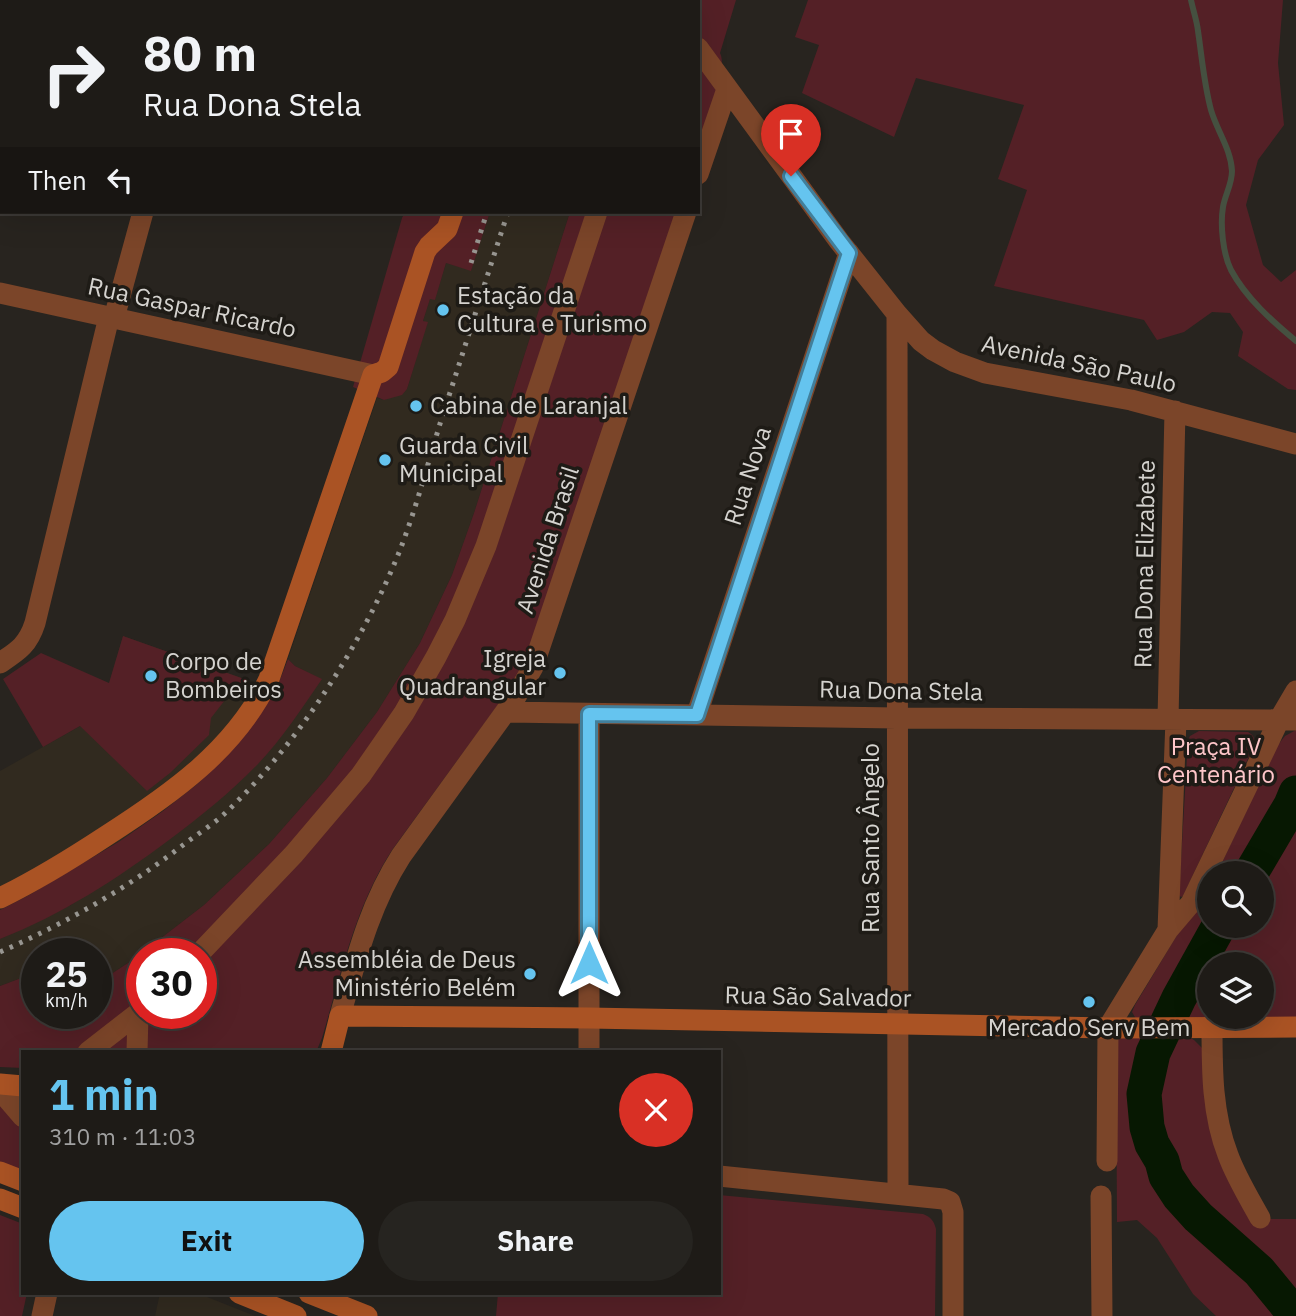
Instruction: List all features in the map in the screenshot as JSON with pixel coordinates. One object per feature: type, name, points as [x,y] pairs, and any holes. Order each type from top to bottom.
[{"type":"street","name":"Avenida São Paulo","points":[[700,51],[849,253],[897,314],[921,341],[933,350],[970,368],[1131,400],[1296,444]]},
{"type":"street","points":[[700,168],[727,89]]},
{"type":"street","points":[[0,663],[22,648],[35,623],[111,317],[141,214]]},
{"type":"street","points":[[0,898],[72,858],[168,795],[215,753],[254,707],[269,679],[373,375],[388,367],[425,252],[447,229],[452,214]]},
{"type":"street","points":[[214,938],[294,854],[361,775],[397,724],[436,656],[471,585],[486,546],[596,214]]},
{"type":"street","name":"Avenida Brasil","points":[[332,1050],[367,924],[386,880],[506,712],[533,667],[685,214]]},
{"type":"street","name":"Rua Nova","points":[[697,715],[849,253]]},
{"type":"street","name":"Rua Gaspar Ricardo","points":[[0,293],[373,375]]},
{"type":"street","name":"Rua Santo Ângelo","points":[[897,314],[898,1194]]},
{"type":"street","name":"Rua Dona Elizabete","points":[[1168,930],[1175,411]]},
{"type":"street","points":[[1107,1161],[1108,1028],[1168,930],[1191,903],[1287,720],[1296,691]]},
{"type":"street","name":"Rua Dona Stela","points":[[506,712],[1287,720]]},
{"type":"street","points":[[589,714],[589,1050]]},
{"type":"street","name":"Rua São Salvador","points":[[340,1016],[1108,1028],[1197,1027]]},
{"type":"street","points":[[91,1050],[126,1023]]},
{"type":"street","name":"Rua São Salvador","points":[[1274,1027],[1296,1027]]},
{"type":"street","points":[[137,1050],[139,1029]]},
{"type":"street","points":[[1212,1029],[1213,1093],[1222,1136],[1231,1164],[1261,1218]]},
{"type":"street","points":[[0,1084],[21,1086]]},
{"type":"street","points":[[0,1090],[21,1115]]},
{"type":"street","points":[[0,1172],[21,1180]]},
{"type":"street","points":[[721,1176],[943,1199],[950,1202],[953,1316]]},
{"type":"street","points":[[1101,1196],[1102,1316]]},
{"type":"street","points":[[0,1199],[21,1207]]},
{"type":"street","points":[[42,1316],[47,1295]]},
{"type":"street","points":[[247,1295],[292,1307]]},
{"type":"street","points":[[314,1295],[361,1315]]},
{"type":"shaded area","points":[[489,214],[569,214],[474,513],[452,575],[420,643],[377,712],[327,778],[269,844],[204,905],[161,938],[126,938],[126,964],[112,973],[112,938],[21,938],[21,978],[0,986],[0,939],[71,905],[278,740],[321,679],[295,666],[288,659],[377,398],[384,400],[407,389],[427,323],[423,321],[430,298],[435,299],[446,263],[471,270]]},
{"type":"shaded area","points":[[123,636],[276,690],[261,713],[206,776],[185,795],[120,841],[0,910],[0,771],[100,715]]},
{"type":"shaded area","points":[[160,1295],[202,1295],[255,1316],[155,1316]]},
{"type":"green space","points":[[700,0],[736,0],[720,53],[722,61],[719,85],[700,141]]},
{"type":"green space","points":[[808,0],[1283,0],[1278,63],[1284,125],[1258,160],[1246,205],[1263,265],[1281,282],[1296,270],[1296,390],[1288,389],[1238,356],[1243,332],[1230,313],[1212,312],[1184,332],[1157,340],[1144,320],[994,286],[1027,190],[998,179],[1024,105],[916,78],[894,137],[802,93],[819,45],[795,37]]},
{"type":"green space","points":[[404,214],[489,214],[471,271],[446,263],[435,300],[430,299],[423,321],[428,322],[407,389],[402,395],[384,400],[353,387]]},
{"type":"green space","points":[[569,214],[676,214],[525,664],[379,872],[350,941],[317,1050],[21,1050],[21,1068],[0,1067],[0,986],[21,978],[21,1029],[112,1029],[112,973],[126,964],[126,1029],[217,1029],[217,938],[161,938],[204,905],[269,844],[327,778],[377,712],[420,643],[452,575],[474,513]]},
{"type":"green space","points":[[123,636],[247,680],[239,691],[225,700],[211,718],[209,735],[147,791],[80,726],[43,747],[3,679],[41,653],[109,683]]},
{"type":"green space","points":[[288,659],[295,666],[322,679],[284,734],[248,774],[192,822],[129,869],[67,907],[0,939],[0,910],[120,841],[163,811],[216,766],[261,713],[276,690]]},
{"type":"green space","points":[[1296,730],[1296,1019],[1274,1023],[1274,952],[1197,952],[1197,1029],[1237,1029],[1189,1037],[1202,1048],[1250,1219],[1296,1219],[1296,1316],[1216,1316],[1193,1294],[1157,1238],[1137,1220],[1117,1222],[1116,1045],[1136,1019],[1132,1012],[1135,1005],[1197,906],[1197,938],[1274,938],[1274,861],[1223,861],[1277,746],[1285,736]]},
{"type":"green space","name":"Praça IV Centenário","points":[[1199,731],[1248,732],[1253,736],[1254,746],[1181,897],[1179,895],[1190,736]]},
{"type":"green space","points":[[0,1104],[21,1126],[21,1170],[0,1162]]},
{"type":"green space","points":[[721,1195],[923,1214],[928,1216],[936,1229],[935,1316],[496,1316],[498,1295],[721,1295]]},
{"type":"green space","points":[[0,1215],[21,1223],[21,1295],[27,1295],[22,1316],[0,1316]]},
{"type":"waterway","points":[[1191,0],[1209,100],[1231,163],[1232,176],[1223,207],[1222,222],[1228,263],[1252,299],[1296,341]]},
{"type":"waterway","points":[[1258,861],[1296,793]]},
{"type":"waterway","points":[[1212,938],[1179,998],[1153,1053],[1144,1094],[1147,1127],[1166,1176],[1179,1196],[1198,1217],[1259,1271],[1296,1316]]},
{"type":"railway","points":[[471,263],[486,214]]},
{"type":"railway","points":[[0,952],[50,929],[120,889],[217,820],[275,760],[324,693],[367,621],[400,550],[507,214]]},
{"type":"place","name":"Estação da Cultura e Turismo","points":[[443,310]]},
{"type":"place","name":"Cabina de Laranjal","points":[[416,406]]},
{"type":"place","name":"Guarda Civil Municipal","points":[[385,460]]},
{"type":"place","name":"Igreja Quadrangular","points":[[560,673]]},
{"type":"place","name":"Corpo de Bombeiros","points":[[151,676]]},
{"type":"place","name":"Assembléia de Deus Ministério Belém","points":[[530,974]]},
{"type":"place","name":"Mercado Serv Bem","points":[[1089,1002]]},
{"type":"route","points":[[589,963],[589,714],[697,715],[849,253],[791,176]]}]
